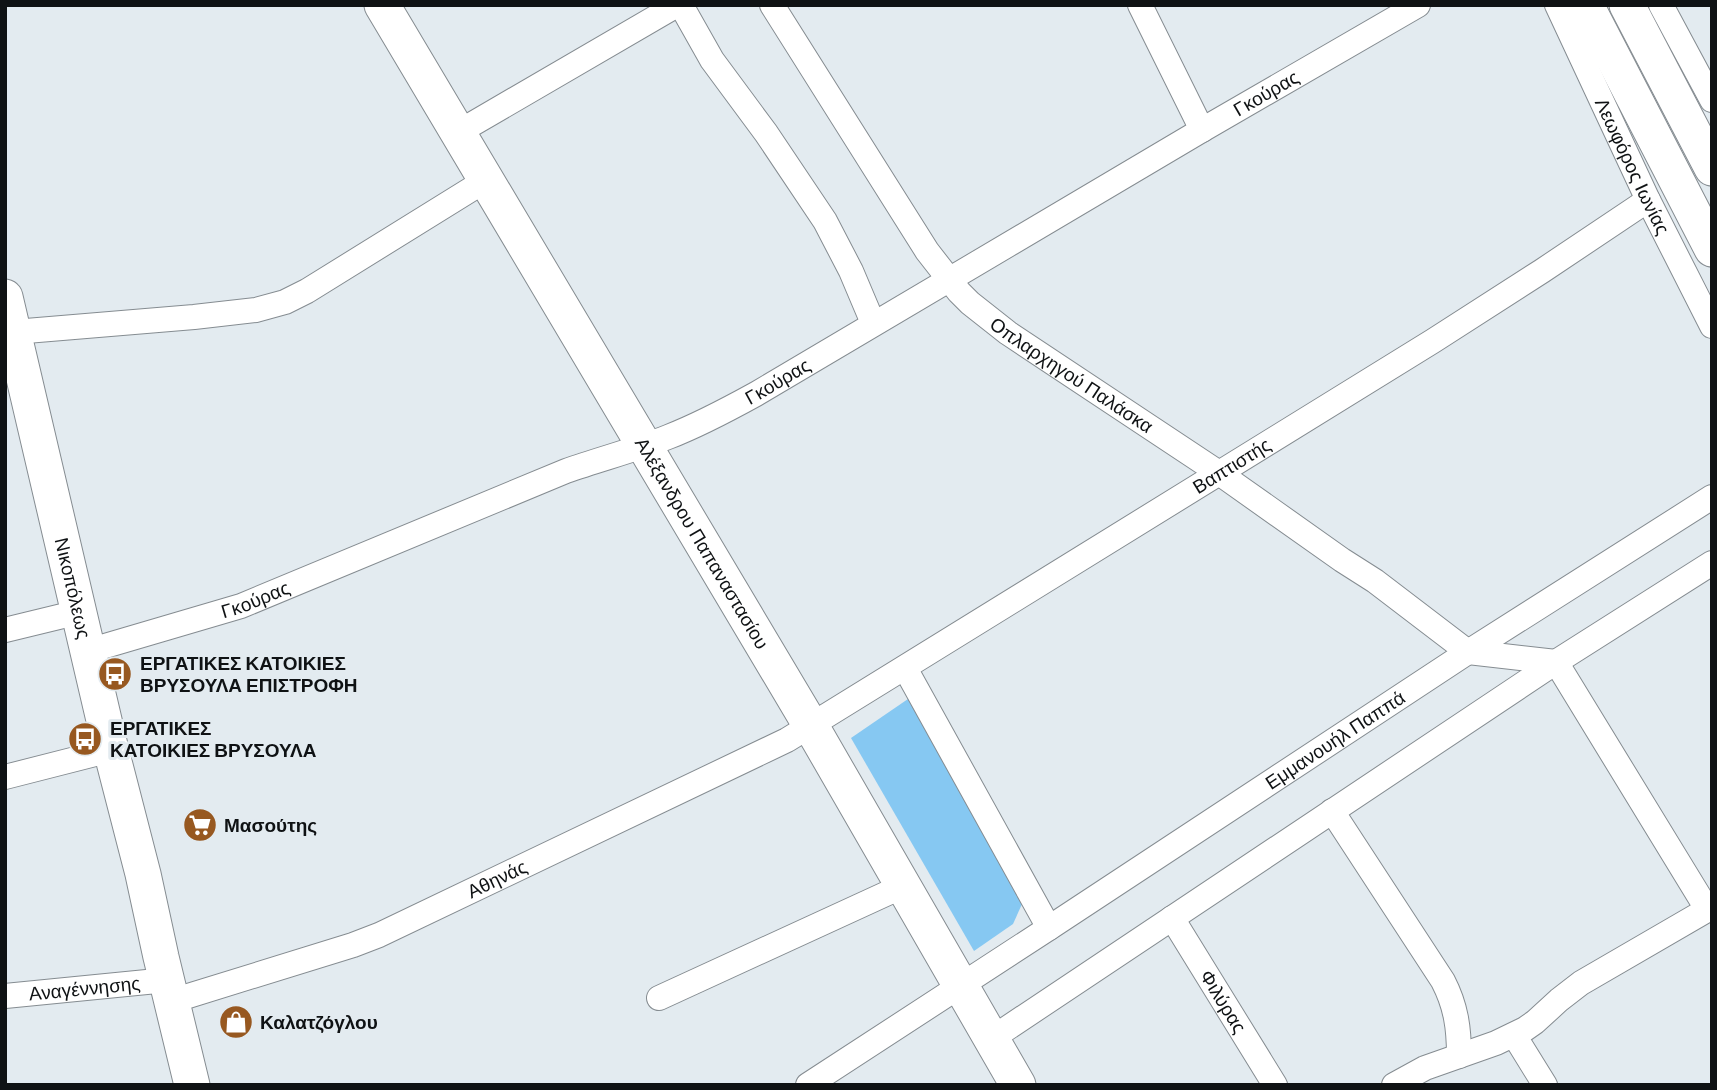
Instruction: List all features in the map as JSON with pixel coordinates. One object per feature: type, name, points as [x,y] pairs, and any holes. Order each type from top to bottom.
[{"type":"main road","name":"Αλέξανδρου Παπαναστασίου","points":[[382,5],[811,726],[1018,1085]]},
{"type":"main road","points":[[1586,5],[1712,249]]},
{"type":"main road","points":[[1627,5],[1712,168]]},
{"type":"main road","name":"Νικοπόλεως","points":[[5,297],[192,1085]]},
{"type":"street","points":[[457,132],[679,5],[712,60],[789,165],[825,222],[851,271],[873,323]]},
{"type":"street","name":"Οπλαρχηγού Παλάσκα","points":[[772,5],[926,250],[970,303],[1008,333],[1219,473],[1375,581],[1468,652]]},
{"type":"street","points":[[1140,5],[1202,130]]},
{"type":"street","name":"Γκούρας","points":[[88,651],[241,606],[566,471],[644,446],[722,412],[1418,5]]},
{"type":"street","name":"Λεωφόρος Ιωνίας","points":[[1557,5],[1648,200],[1712,326]]},
{"type":"street","points":[[1661,5],[1712,100]]},
{"type":"street","points":[[15,332],[194,317],[270,307],[307,291],[486,180]]},
{"type":"street","name":"Βαπτιστής","points":[[811,726],[1455,327],[1648,200]]},
{"type":"street","name":"Εμμανουήλ Παππά","points":[[808,1085],[1468,652],[1712,497]]},
{"type":"street","points":[[991,1039],[1556,662],[1712,563]]},
{"type":"street","points":[[5,630],[79,612]]},
{"type":"street","points":[[1468,652],[1556,662]]},
{"type":"street","points":[[1394,1085],[1425,1069],[1514,1035],[1535,1022],[1581,983],[1710,908],[1556,662]]},
{"type":"street","points":[[905,668],[1049,928]]},
{"type":"street","name":"Αθηνάς","points":[[169,991],[353,945],[387,932],[759,754],[811,726]]},
{"type":"street","points":[[5,777],[111,750]]},
{"type":"street","points":[[1332,811],[1450,993],[1457,1019],[1459,1056]]},
{"type":"street","points":[[659,998],[903,886]]},
{"type":"street","name":"Φιλύρας","points":[[1172,918],[1275,1085]]},
{"type":"street","name":"Αναγέννησης","points":[[5,996],[169,991]]},
{"type":"street","points":[[1514,1035],[1545,1085]]},
{"type":"shaded area","points":[[908,699],[1022,904],[1013,924],[974,951],[851,738]]},
{"type":"place","name":"ΕΡΓΑΤΙΚΕΣ ΚΑΤΟΙΚΙΕΣ ΒΡΥΣΟΥΛΑ ΕΠΙΣΤΡΟΦΗ","points":[[115,674]]},
{"type":"place","name":"ΕΡΓΑΤΙΚΕΣ ΚΑΤΟΙΚΙΕΣ ΒΡΥΣΟΥΛΑ","points":[[85,739]]},
{"type":"place","name":"Μασούτης","points":[[200,825]]},
{"type":"place","name":"Καλατζόγλου","points":[[236,1022]]}]
